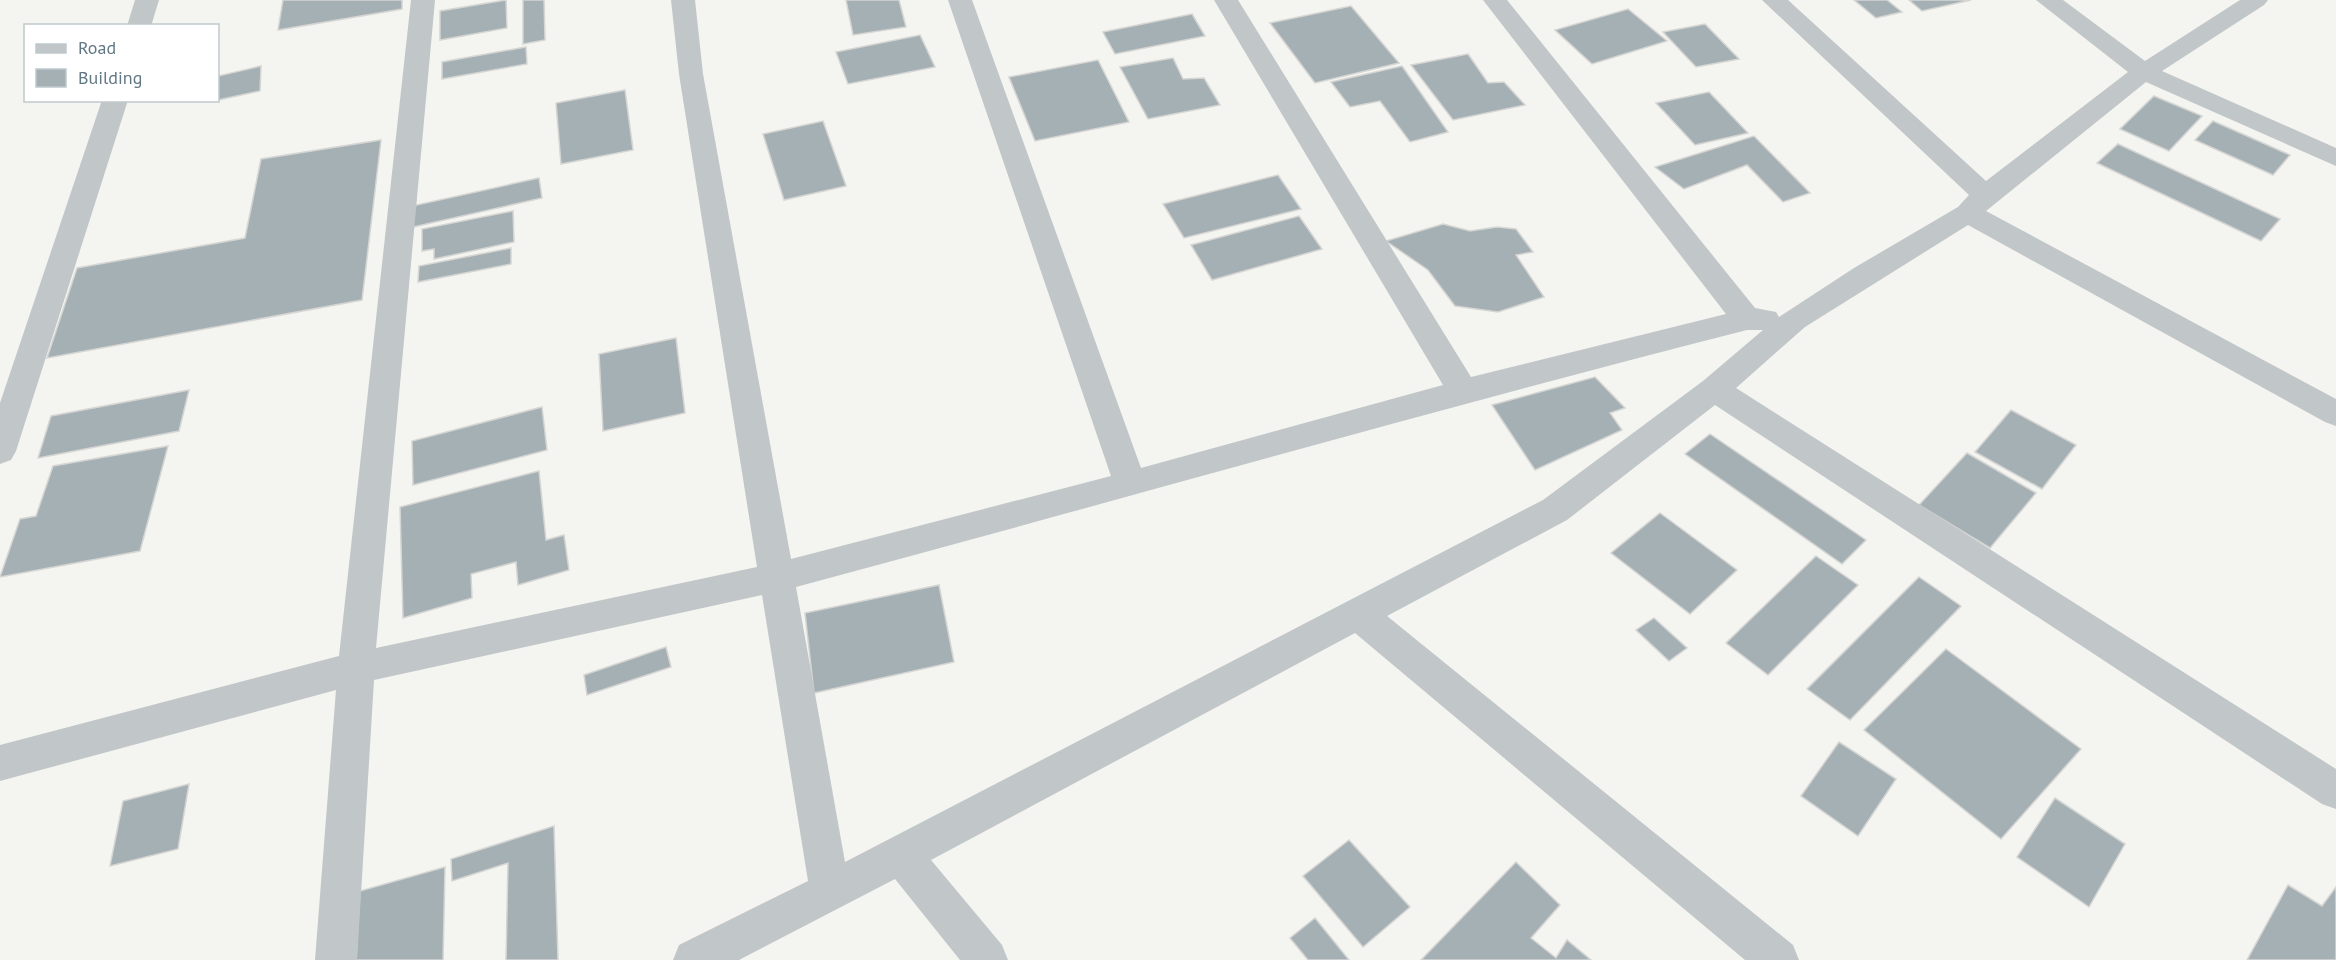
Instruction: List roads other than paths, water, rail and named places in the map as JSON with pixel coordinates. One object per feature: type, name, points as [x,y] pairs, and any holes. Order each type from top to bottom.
[{"type":"street","points":[[140,24],[147,0]]},
{"type":"street","points":[[336,960],[356,668],[423,0]]},
{"type":"street","points":[[683,0],[691,74],[779,577],[830,892]]},
{"type":"street","points":[[960,0],[1130,484]]},
{"type":"street","points":[[1226,0],[1463,391]]},
{"type":"street","points":[[1495,0],[1747,319]]},
{"type":"street","points":[[1774,0],[1977,204],[2336,414]]},
{"type":"street","points":[[2048,0],[2144,72],[2336,158]]},
{"type":"street","points":[[694,960],[901,855],[1555,510],[1714,389],[1794,320],[1977,204],[2144,72],[2256,0]]},
{"type":"street","points":[[0,451],[114,102]]},
{"type":"street","points":[[0,763],[356,668],[779,577],[1130,484],[1463,391],[1747,319],[1794,320]]},
{"type":"street","points":[[1714,389],[2336,791]]},
{"type":"street","points":[[1357,613],[1778,960]]},
{"type":"street","points":[[901,855],[987,960]]}]
